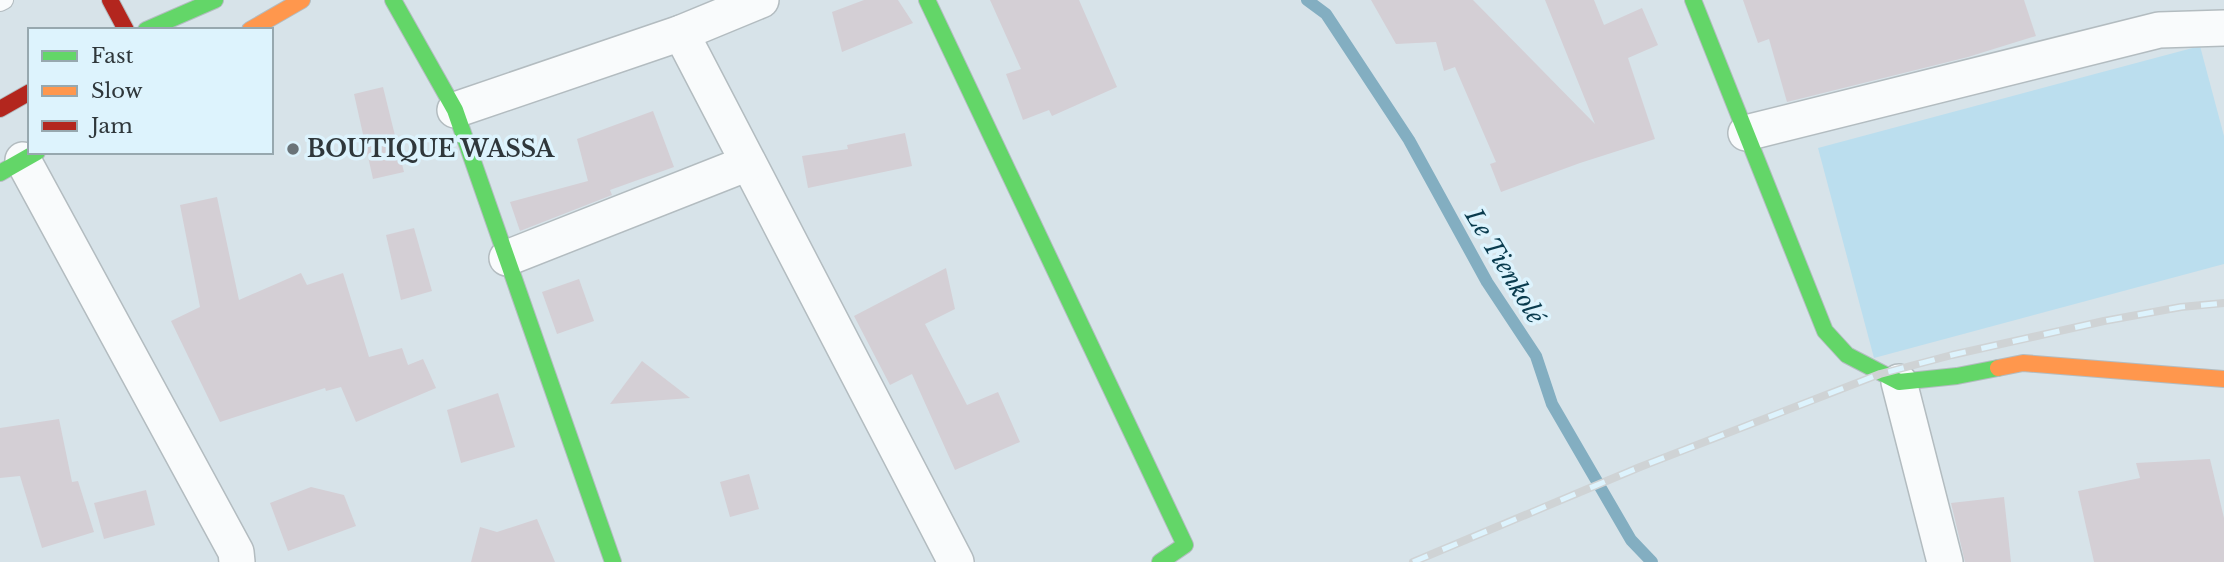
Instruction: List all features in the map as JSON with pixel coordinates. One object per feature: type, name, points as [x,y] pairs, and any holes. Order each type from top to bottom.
[{"type":"street","points":[[110,0],[126,28]]},
{"type":"street","points":[[151,28],[215,0]]},
{"type":"street","points":[[253,28],[302,0]]},
{"type":"street","points":[[393,0],[455,110],[613,562]]},
{"type":"street","points":[[455,110],[681,33],[761,0]]},
{"type":"street","points":[[927,0],[1185,545],[1160,562]]},
{"type":"street","points":[[1693,0],[1825,331],[1847,355],[1899,382],[1957,376],[2022,363],[2224,379]]},
{"type":"street","points":[[1746,133],[2159,30],[2224,27]]},
{"type":"street","points":[[681,33],[956,562]]},
{"type":"street","points":[[0,109],[28,93]]},
{"type":"street","points":[[20,162],[236,552],[237,562]]},
{"type":"street","points":[[507,258],[748,163]]},
{"type":"street","points":[[1899,382],[1945,562]]},
{"type":"shaded area","points":[[2200,46],[2224,136],[2224,264],[1874,358],[1818,148]]},
{"type":"building","points":[[864,0],[898,0],[913,23],[842,52],[832,12]]},
{"type":"building","points":[[990,0],[1079,0],[1117,87],[1052,116],[1049,110],[1023,120],[1006,74],[1021,69]]},
{"type":"building","points":[[1371,0],[1473,0],[1595,124],[1545,0],[1594,0],[1604,25],[1642,8],[1658,45],[1628,58],[1655,139],[1501,192],[1490,164],[1496,162],[1455,67],[1444,71],[1436,42],[1396,44]]},
{"type":"building","points":[[1743,0],[2024,0],[2036,36],[1968,57],[1787,102],[1769,39],[1758,43]]},
{"type":"building","points":[[383,87],[404,172],[373,179],[354,94]]},
{"type":"building","points":[[653,111],[674,167],[610,190],[612,195],[520,231],[510,202],[588,181],[577,139]]},
{"type":"building","points":[[905,133],[912,166],[808,188],[802,156],[848,149],[847,145]]},
{"type":"building","points":[[217,197],[239,300],[301,273],[307,285],[343,273],[369,357],[402,348],[408,365],[423,359],[436,388],[356,422],[341,387],[326,391],[325,388],[220,422],[171,321],[200,307],[180,205]]},
{"type":"building","points":[[414,228],[432,291],[401,300],[386,235]]},
{"type":"building","points":[[946,268],[955,309],[925,324],[967,405],[998,392],[1020,442],[955,470],[912,374],[890,385],[854,316]]},
{"type":"building","points":[[579,279],[594,321],[557,334],[542,292]]},
{"type":"building","points":[[642,361],[690,398],[610,404]]},
{"type":"building","points":[[498,393],[515,447],[461,463],[447,410]]},
{"type":"building","points":[[59,419],[72,482],[78,481],[94,532],[42,548],[20,476],[0,478],[0,428]]},
{"type":"building","points":[[2210,459],[2224,518],[2224,562],[2094,562],[2078,491],[2140,478],[2136,463]]},
{"type":"building","points":[[749,474],[759,509],[730,517],[720,482]]},
{"type":"building","points":[[311,487],[344,495],[356,526],[288,551],[270,503]]},
{"type":"building","points":[[146,490],[155,525],[104,539],[94,503]]},
{"type":"building","points":[[2004,497],[2011,562],[1965,562],[1951,503]]},
{"type":"building","points":[[537,519],[555,562],[471,562],[480,527],[497,532]]},
{"type":"waterway","name":"Le Tienkolé","points":[[1307,0],[1326,14],[1409,140],[1487,282],[1536,356],[1552,404],[1631,540],[1652,562]]},
{"type":"railway","points":[[1413,562],[1640,467],[1880,374],[2104,321],[2181,307],[2224,303]]},
{"type":"traffic: fast","points":[[151,28],[215,0]]},
{"type":"traffic: fast","points":[[393,0],[455,110],[613,562]]},
{"type":"traffic: fast","points":[[927,0],[1185,545],[1160,562]]},
{"type":"traffic: fast","points":[[1693,0],[1825,331],[1847,355],[1899,382],[1957,376],[1998,368]]},
{"type":"traffic: fast","points":[[0,173],[33,154]]},
{"type":"traffic: slow","points":[[253,28],[302,0]]},
{"type":"traffic: slow","points":[[1998,368],[2023,363],[2224,379]]},
{"type":"traffic: jam","points":[[110,0],[125,28]]},
{"type":"traffic: jam","points":[[0,109],[28,93]]},
{"type":"place","name":"BOUTIQUE WASSA","points":[[293,149]]}]
